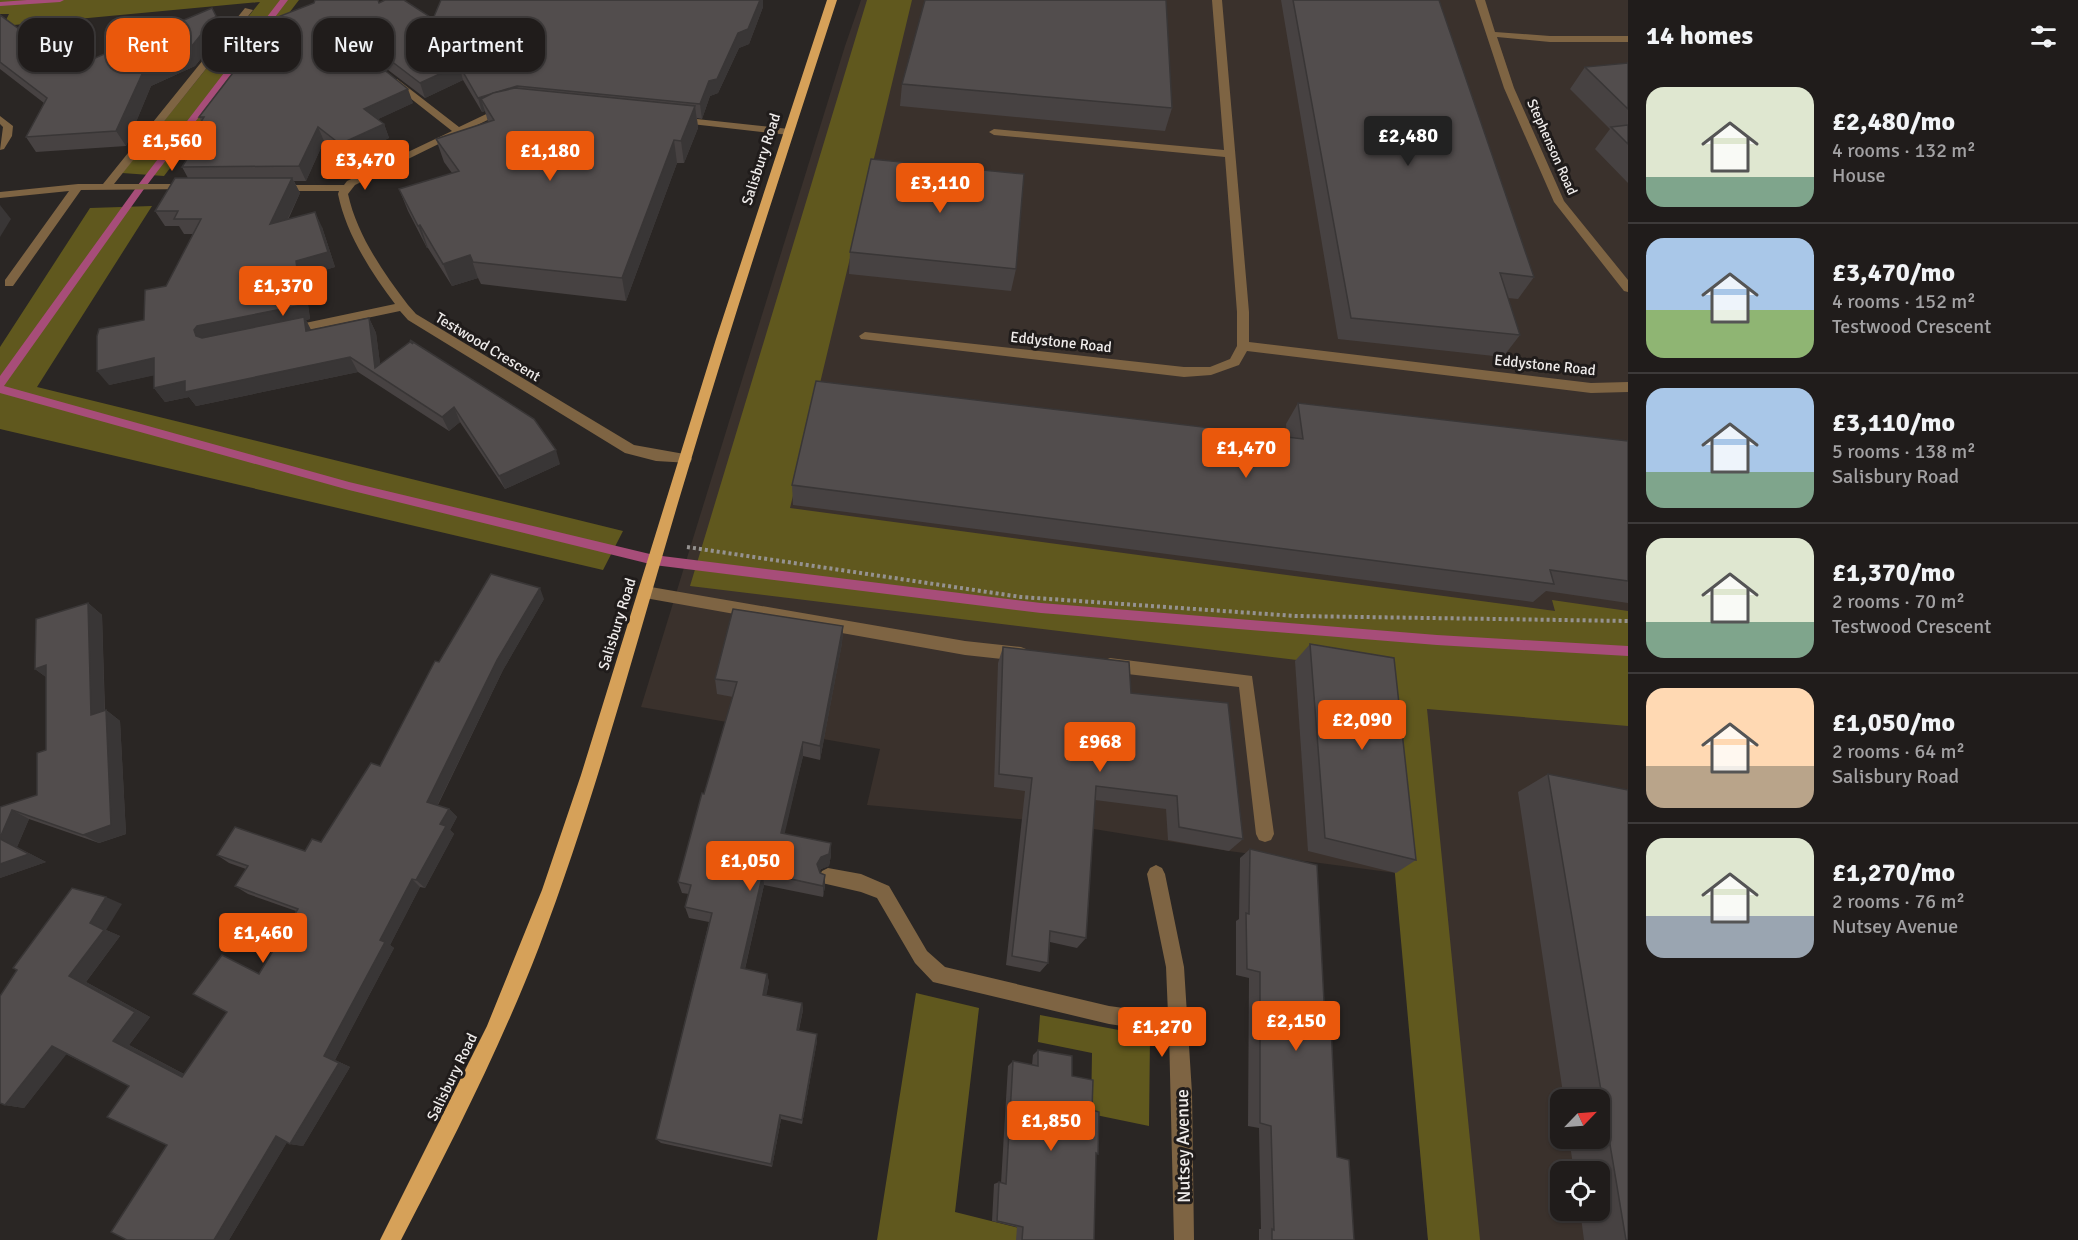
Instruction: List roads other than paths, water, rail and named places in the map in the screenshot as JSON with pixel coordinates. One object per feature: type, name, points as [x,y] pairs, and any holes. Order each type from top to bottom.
[{"type":"main road","name":"Salisbury Road","points":[[390,1240],[473,1078],[532,938],[602,737],[685,459],[832,0]]},
{"type":"street","points":[[1217,0],[1243,312],[1243,345]]},
{"type":"street","name":"Stephenson Road","points":[[1480,0],[1509,87],[1559,202],[1628,288]]},
{"type":"street","points":[[106,187],[248,10]]},
{"type":"street","points":[[1491,34],[1561,40],[1628,39]]},
{"type":"street","points":[[383,72],[457,130]]},
{"type":"street","points":[[267,188],[346,188],[361,176],[496,111],[520,106]]},
{"type":"street","points":[[0,119],[8,126],[9,131],[0,147]]},
{"type":"street","points":[[671,120],[789,132]]},
{"type":"street","points":[[994,132],[1230,154]]},
{"type":"street","points":[[0,195],[78,187],[199,187]]},
{"type":"street","points":[[9,283],[78,187]]},
{"type":"street","name":"Testwood Crescent","points":[[346,188],[343,194],[347,213],[401,307],[429,330],[630,449],[656,456],[685,459]]},
{"type":"street","points":[[279,332],[401,307]]},
{"type":"street","name":"Eddystone Road","points":[[865,336],[1184,372],[1211,370],[1235,362],[1243,345],[1591,388],[1628,387]]},
{"type":"street","points":[[645,592],[965,648],[1036,656]]},
{"type":"street","points":[[1094,663],[1246,681],[1265,834]]},
{"type":"street","name":"Nutsey Avenue","points":[[1156,874],[1175,967],[1179,1025],[1184,1240]]},
{"type":"street","points":[[828,877],[861,883],[883,892],[921,957],[940,975],[1109,1015],[1179,1025]]},
{"type":"waterway","points":[[0,4],[60,0]]},
{"type":"waterway","points":[[0,384],[141,187],[284,0]]},
{"type":"waterway","points":[[0,389],[349,486],[654,560],[1041,608],[1437,640],[1628,651]]}]
